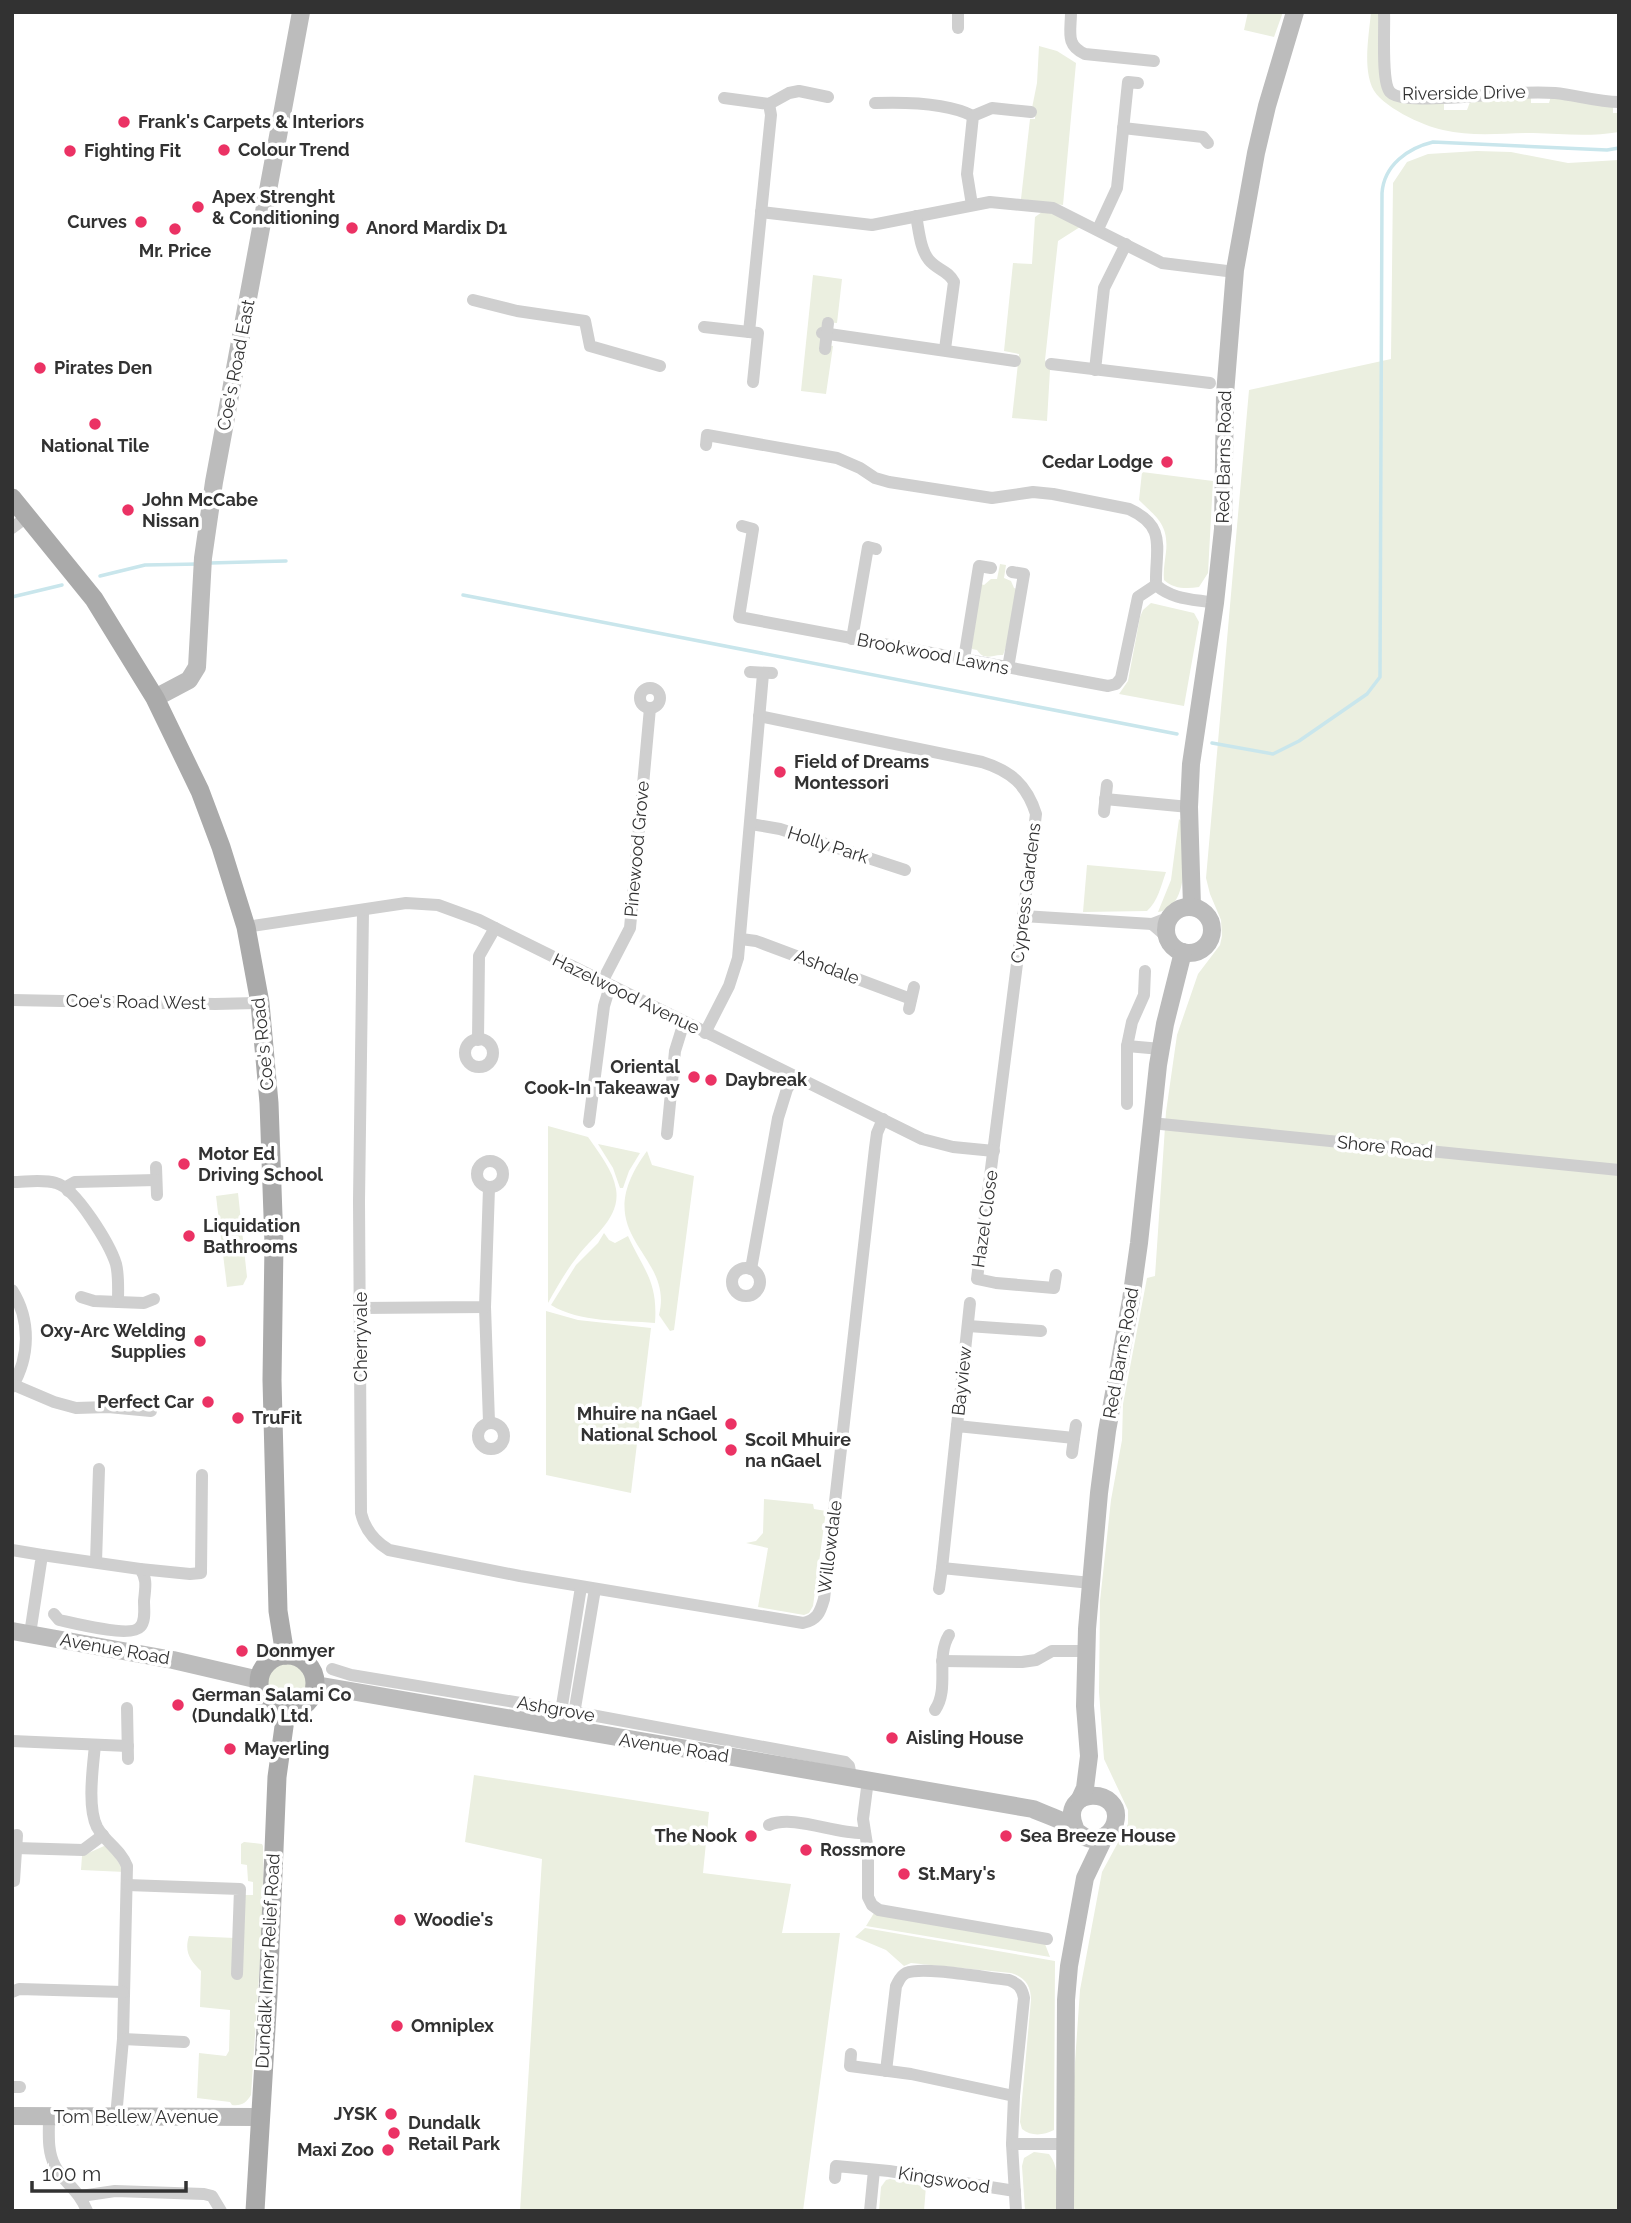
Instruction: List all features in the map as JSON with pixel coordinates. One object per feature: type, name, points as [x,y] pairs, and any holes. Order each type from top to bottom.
[{"type":"main road","name":"Coe's Road","points":[[12,498],[20,522],[94,599],[155,698],[200,791],[246,927],[260,1003],[269,1103],[274,1244],[272,1380],[277,1600],[285,1655]]},
{"type":"main road","points":[[285,1655],[301,1658],[307,1663],[312,1669],[316,1685],[310,1702],[286,1712],[269,1706],[259,1690],[259,1680],[264,1666],[270,1660],[285,1655]]},
{"type":"main road","name":"Dundalk Inner Relief Road","points":[[254,2211],[269,1985],[277,1777],[286,1712]]},
{"type":"street","name":"Coe's Road East","points":[[155,698],[190,680],[197,667],[203,564],[214,482],[301,12]]},
{"type":"street","points":[[958,12],[958,28]]},
{"type":"street","points":[[1071,12],[1070,42],[1075,50],[1085,54],[1154,61]]},
{"type":"street","name":"Red Barns Road","points":[[1192,907],[1189,807],[1191,764],[1223,529],[1225,394],[1235,272],[1256,153],[1295,12]]},
{"type":"street","name":"Riverside Drive","points":[[1384,12],[1386,81],[1390,92],[1395,95],[1415,98],[1470,97],[1524,92],[1555,93],[1619,102]]},
{"type":"street","points":[[1098,229],[1117,188],[1128,82],[1138,83]]},
{"type":"street","points":[[724,98],[769,104],[789,93],[799,91],[828,97]]},
{"type":"street","points":[[875,103],[897,102],[963,111],[974,116],[992,108],[1031,112]]},
{"type":"street","points":[[749,332],[771,115],[769,104]]},
{"type":"street","points":[[972,205],[967,174],[974,116]]},
{"type":"street","points":[[1123,128],[1203,136],[1208,143]]},
{"type":"street","points":[[761,212],[872,225],[990,202],[1053,208],[1162,263],[1235,272]]},
{"type":"street","points":[[916,216],[924,252],[930,263],[950,274],[954,282],[946,349]]},
{"type":"street","points":[[1095,370],[1104,288],[1126,244]]},
{"type":"street","points":[[472,300],[517,311],[585,321],[590,346],[660,366]]},
{"type":"street","points":[[704,327],[758,333],[753,382]]},
{"type":"street","points":[[825,349],[826,331],[946,349],[963,355],[1015,361]]},
{"type":"street","points":[[1052,364],[1210,383]]},
{"type":"street","points":[[706,445],[707,435],[837,458],[875,478],[964,495],[999,498],[1033,492],[1129,509],[1153,524],[1157,534],[1156,585],[1165,593],[1215,603]]},
{"type":"street","name":"Brookwood Lawns","points":[[742,526],[753,528],[739,617],[1108,686],[1116,684],[1121,677],[1138,597],[1156,585]]},
{"type":"street","points":[[852,639],[868,547],[876,549]]},
{"type":"street","points":[[964,659],[979,566],[991,568]]},
{"type":"street","points":[[1008,667],[1024,574],[1012,572]]},
{"type":"street","points":[[705,1032],[729,986],[741,939],[761,673]]},
{"type":"street","name":"Pinewood Grove","points":[[588,1122],[606,984],[630,928],[650,708]]},
{"type":"street","name":"Cypress Gardens","points":[[759,716],[982,762],[1014,776],[1031,799],[1036,814],[994,1151]]},
{"type":"street","points":[[1107,785],[1104,806],[1189,807]]},
{"type":"street","name":"Holly Park","points":[[751,824],[780,829],[905,870]]},
{"type":"street","name":"Hazelwood Avenue","points":[[246,927],[406,903],[421,903],[459,912],[922,1139],[953,1147],[994,1151]]},
{"type":"street","points":[[1192,907],[1205,914],[1212,927],[1204,947],[1191,953],[1171,945],[1166,926],[1170,917],[1178,909],[1192,907]]},
{"type":"street","name":"Cherryvale","points":[[363,911],[359,1201],[361,1513],[364,1524],[378,1544],[389,1550],[588,1588]]},
{"type":"street","points":[[1023,916],[1152,924],[1170,917]]},
{"type":"street","points":[[1152,924],[1167,937]]},
{"type":"street","points":[[478,1040],[480,956],[495,929]]},
{"type":"street","name":"Ashdale","points":[[741,939],[756,941],[911,998]]},
{"type":"street","name":"Red Barns Road","points":[[1077,1803],[1085,1788],[1089,1756],[1085,1706],[1087,1651],[1091,1583],[1107,1431],[1139,1243],[1161,1049],[1183,952]]},
{"type":"street","points":[[1127,1104],[1127,1046],[1132,1022],[1144,995],[1148,971],[1131,969]]},
{"type":"street","name":"Coe's Road West","points":[[12,1000],[260,1003]]},
{"type":"street","points":[[667,1134],[675,1051],[684,1022]]},
{"type":"street","points":[[1127,1046],[1161,1049]]},
{"type":"street","points":[[751,1269],[778,1118],[795,1076]]},
{"type":"street","name":"Willowdale","points":[[588,1588],[803,1623],[813,1621],[820,1613],[839,1473],[875,1148],[883,1119]]},
{"type":"street","name":"Shore Road","points":[[1151,1123],[1619,1170]]},
{"type":"street","name":"Hazel Close","points":[[994,1151],[977,1279],[1054,1288],[1056,1275]]},
{"type":"street","points":[[68,1191],[68,1186],[75,1182],[156,1173],[157,1195]]},
{"type":"street","points":[[12,1182],[55,1182],[68,1191],[101,1233],[111,1252],[116,1266],[118,1302]]},
{"type":"street","points":[[489,1188],[485,1307],[489,1422]]},
{"type":"street","points":[[12,1290],[25,1323],[27,1338],[24,1357],[13,1386],[76,1408],[108,1407],[151,1411]]},
{"type":"street","points":[[80,1297],[94,1301],[144,1303],[154,1299]]},
{"type":"street","points":[[968,1325],[970,1303]]},
{"type":"street","points":[[361,1308],[485,1307]]},
{"type":"street","name":"Bayview","points":[[939,1589],[968,1325],[1041,1331]]},
{"type":"street","name":"Bayview","points":[[957,1426],[1075,1432],[1072,1453]]},
{"type":"street","points":[[96,1562],[99,1469]]},
{"type":"street","points":[[12,1550],[140,1569],[201,1573],[202,1475]]},
{"type":"street","points":[[21,1632],[42,1555]]},
{"type":"street","points":[[942,1568],[1091,1583]]},
{"type":"street","points":[[54,1614],[59,1620],[78,1624],[135,1631],[141,1626],[144,1617],[146,1581],[140,1569]]},
{"type":"street","points":[[565,1729],[561,1710],[588,1588]]},
{"type":"street","points":[[565,1729],[575,1712],[588,1588]]},
{"type":"street","name":"Avenue Road","points":[[21,1632],[173,1660],[259,1680]]},
{"type":"street","points":[[935,1710],[940,1702],[944,1646],[949,1635]]},
{"type":"street","points":[[942,1661],[1022,1662],[1037,1660],[1052,1651],[1087,1651]]},
{"type":"street","name":"Ashgrove","points":[[332,1668],[351,1675],[575,1712],[845,1762],[860,1779]]},
{"type":"street","name":"Avenue Road","points":[[316,1685],[1033,1809],[1078,1832]]},
{"type":"street","points":[[12,1741],[95,1745],[128,1752],[127,1708]]},
{"type":"street","points":[[95,1745],[92,1804],[97,1826],[124,1858],[127,1866],[123,2039],[116,2117]]},
{"type":"street","name":"Red Barns Road","points":[[1089,1756],[1107,1799]]},
{"type":"street","points":[[860,1779],[868,1897],[872,1905],[879,1910],[1047,1939]]},
{"type":"street","points":[[1065,2211],[1066,2000],[1069,1966],[1085,1878],[1116,1818],[1107,1799],[1093,1795],[1077,1803],[1072,1816],[1078,1832],[1085,1878]]},
{"type":"street","name":"Avenue Road","points":[[1033,1809],[1077,1803]]},
{"type":"street","points":[[769,1825],[777,1821],[789,1822],[854,1834],[865,1833]]},
{"type":"street","points":[[1078,1832],[1091,1839],[1105,1836]]},
{"type":"street","points":[[15,1881],[17,1835]]},
{"type":"street","points":[[16,1848],[83,1850],[103,1835]]},
{"type":"street","points":[[127,1885],[240,1889],[237,1973]]},
{"type":"street","name":"Kingswood","points":[[886,2071],[896,1986],[908,1972],[925,1971],[1009,1980],[1022,1989],[1024,1998],[1012,2144],[1016,2211]]},
{"type":"street","points":[[12,1992],[19,1989],[123,1992]]},
{"type":"street","points":[[123,2039],[184,2042]]},
{"type":"street","points":[[851,2054],[850,2066],[1014,2096]]},
{"type":"street","name":"Tom Bellew Avenue","points":[[12,2116],[260,2117]]},
{"type":"street","points":[[49,2117],[49,2146],[55,2167],[81,2196],[87,2211]]},
{"type":"street","points":[[1012,2144],[1065,2144]]},
{"type":"street","name":"Kingswood","points":[[835,2178],[836,2166],[1015,2191]]},
{"type":"street","name":"Kingswood","points":[[870,2211],[874,2171]]},
{"type":"street","points":[[81,2196],[115,2191],[204,2194],[212,2196],[221,2211]]},
{"type":"shaded area","points":[[1248,12],[1283,12],[1274,37],[1244,30]]},
{"type":"shaded area","points":[[1371,12],[1379,12],[1386,94],[1444,102],[1444,110],[1467,110],[1470,102],[1531,95],[1531,103],[1549,103],[1551,96],[1613,105],[1613,113],[1619,113],[1619,132],[1587,135],[1465,133],[1435,128],[1414,120],[1384,101],[1372,87],[1367,60]]},
{"type":"shaded area","points":[[1039,46],[1057,51],[1076,63],[1063,205],[1021,199],[1030,119],[1035,119],[1035,109],[1032,108],[1037,83]]},
{"type":"shaded area","points":[[1511,152],[1568,163],[1619,160],[1619,2211],[1072,2211],[1074,2077],[1080,1990],[1102,1872],[1128,1824],[1128,1810],[1104,1759],[1099,1692],[1100,1601],[1111,1500],[1122,1440],[1123,1404],[1147,1278],[1155,1276],[1166,1112],[1177,1035],[1198,974],[1220,945],[1222,936],[1221,920],[1206,878],[1249,390],[1391,359],[1393,183],[1407,162],[1428,154]]},
{"type":"shaded area","points":[[1042,212],[1056,214],[1080,227],[1058,241],[1045,360],[1050,370],[1047,421],[1012,418],[1019,354],[1004,351],[1013,263],[1032,264],[1035,217]]},
{"type":"shaded area","points":[[813,275],[842,279],[837,323],[824,322],[821,344],[833,346],[826,394],[801,391]]},
{"type":"shaded area","points":[[1142,472],[1213,481],[1208,573],[1199,587],[1180,588],[1164,580],[1165,534],[1160,522],[1139,500]]},
{"type":"shaded area","points":[[1000,564],[1006,565],[1004,578],[1011,581],[1017,589],[1003,655],[986,657],[972,649],[981,584],[997,579]]},
{"type":"shaded area","points":[[1151,603],[1194,613],[1199,622],[1184,706],[1119,694],[1128,681],[1140,617]]},
{"type":"shaded area","points":[[1179,819],[1183,823],[1184,847],[1181,888],[1169,908],[1158,912],[1171,880]]},
{"type":"shaded area","points":[[1087,865],[1166,872],[1157,898],[1147,911],[1083,912]]},
{"type":"shaded area","points":[[548,1126],[588,1137],[612,1175],[616,1199],[610,1218],[573,1262],[548,1303]]},
{"type":"shaded area","points":[[598,1144],[640,1153],[623,1188],[620,1188],[613,1168]]},
{"type":"shaded area","points":[[647,1151],[652,1165],[694,1176],[674,1330],[670,1331],[659,1315],[660,1293],[655,1274],[627,1224],[625,1204],[630,1180]]},
{"type":"shaded area","points":[[238,1193],[247,1277],[243,1285],[227,1287],[216,1196]]},
{"type":"shaded area","points":[[604,1233],[615,1243],[628,1236],[652,1286],[655,1323],[588,1318],[551,1305],[576,1265]]},
{"type":"shaded area","points":[[546,1311],[578,1320],[651,1328],[631,1493],[546,1475]]},
{"type":"shaded area","points":[[764,1499],[813,1504],[814,1509],[826,1511],[813,1606],[809,1613],[804,1615],[758,1607],[768,1548],[746,1543],[756,1541],[763,1533]]},
{"type":"shaded area","points":[[288,1663],[303,1669],[309,1684],[303,1699],[288,1705],[273,1699],[267,1684],[273,1669]]},
{"type":"shaded area","points":[[474,1775],[709,1812],[703,1873],[791,1884],[782,1933],[840,1933],[803,2211],[520,2211],[542,1859],[465,1842]]},
{"type":"shaded area","points":[[244,1842],[263,1846],[264,1902],[251,2095],[243,2103],[232,2105],[230,2102],[197,2098],[199,2053],[226,2056],[229,2051],[230,2010],[200,2007],[201,1971],[191,1959],[187,1947],[189,1936],[235,1938],[238,1895],[253,1895],[253,1882],[248,1881],[247,1865],[241,1864],[241,1844]]},
{"type":"shaded area","points":[[104,1846],[108,1847],[125,1872],[81,1870],[82,1856]]},
{"type":"shaded area","points":[[874,1913],[1045,1944],[1050,1957],[866,1926]]},
{"type":"shaded area","points":[[865,1928],[1055,1961],[1054,2130],[1034,2134],[1022,2129],[1020,2122],[1031,2000],[1030,1990],[1023,1980],[1011,1973],[911,1963],[904,1966],[886,1950],[855,1937]]},
{"type":"shaded area","points":[[1034,2152],[1049,2154],[1053,2160],[1057,2181],[1056,2211],[1025,2211],[1022,2166],[1024,2158]]},
{"type":"shaded area","points":[[890,2179],[926,2186],[924,2211],[879,2211],[881,2187]]},
{"type":"waterway","points":[[1212,743],[1273,754],[1299,741],[1367,694],[1380,677],[1382,193],[1392,166],[1406,153],[1433,142],[1607,150],[1619,148]]},
{"type":"waterway","points":[[210,563],[286,561]]},
{"type":"waterway","points":[[100,576],[145,565],[199,564]]},
{"type":"waterway","points":[[12,597],[62,585]]},
{"type":"waterway","points":[[463,595],[1177,734]]},
{"type":"place","name":"Frank's Carpets & Interiors","points":[[124,122]]},
{"type":"place","name":"Colour Trend","points":[[224,150]]},
{"type":"place","name":"Fighting Fit","points":[[70,151]]},
{"type":"place","name":"Apex Strenght & Conditioning","points":[[198,207]]},
{"type":"place","name":"Curves","points":[[141,222]]},
{"type":"place","name":"Anord Mardix D1","points":[[352,228]]},
{"type":"place","name":"Mr. Price","points":[[175,229]]},
{"type":"place","name":"Pirates Den","points":[[40,368]]},
{"type":"place","name":"National Tile","points":[[95,424]]},
{"type":"place","name":"Cedar Lodge","points":[[1167,462]]},
{"type":"place","name":"John McCabe Nissan","points":[[128,510]]},
{"type":"place","name":"Field of Dreams Montessori","points":[[780,772]]},
{"type":"place","name":"Oriental Cook-In Takeaway","points":[[694,1077]]},
{"type":"place","name":"Daybreak","points":[[711,1080]]},
{"type":"place","name":"Motor Ed Driving School","points":[[184,1164]]},
{"type":"place","name":"Liquidation Bathrooms","points":[[189,1236]]},
{"type":"place","name":"Oxy-Arc Welding Supplies","points":[[200,1341]]},
{"type":"place","name":"Perfect Car","points":[[208,1402]]},
{"type":"place","name":"TruFit","points":[[238,1418]]},
{"type":"place","name":"Mhuire na nGael National School","points":[[731,1424]]},
{"type":"place","name":"Scoil Mhuire na nGael","points":[[731,1450]]},
{"type":"place","name":"Donmyer","points":[[242,1651]]},
{"type":"place","name":"German Salami Co (Dundalk) Ltd.","points":[[178,1705]]},
{"type":"place","name":"Aisling House","points":[[892,1738]]},
{"type":"place","name":"Mayerling","points":[[230,1749]]},
{"type":"place","name":"The Nook","points":[[751,1836]]},
{"type":"place","name":"Sea Breeze House","points":[[1006,1836]]},
{"type":"place","name":"Rossmore","points":[[806,1850]]},
{"type":"place","name":"St.Mary's","points":[[904,1874]]},
{"type":"place","name":"Woodie's","points":[[400,1920]]},
{"type":"place","name":"Omniplex","points":[[397,2026]]},
{"type":"place","name":"JYSK","points":[[391,2114]]},
{"type":"place","name":"Dundalk Retail Park","points":[[394,2133]]},
{"type":"place","name":"Maxi Zoo","points":[[388,2150]]}]
